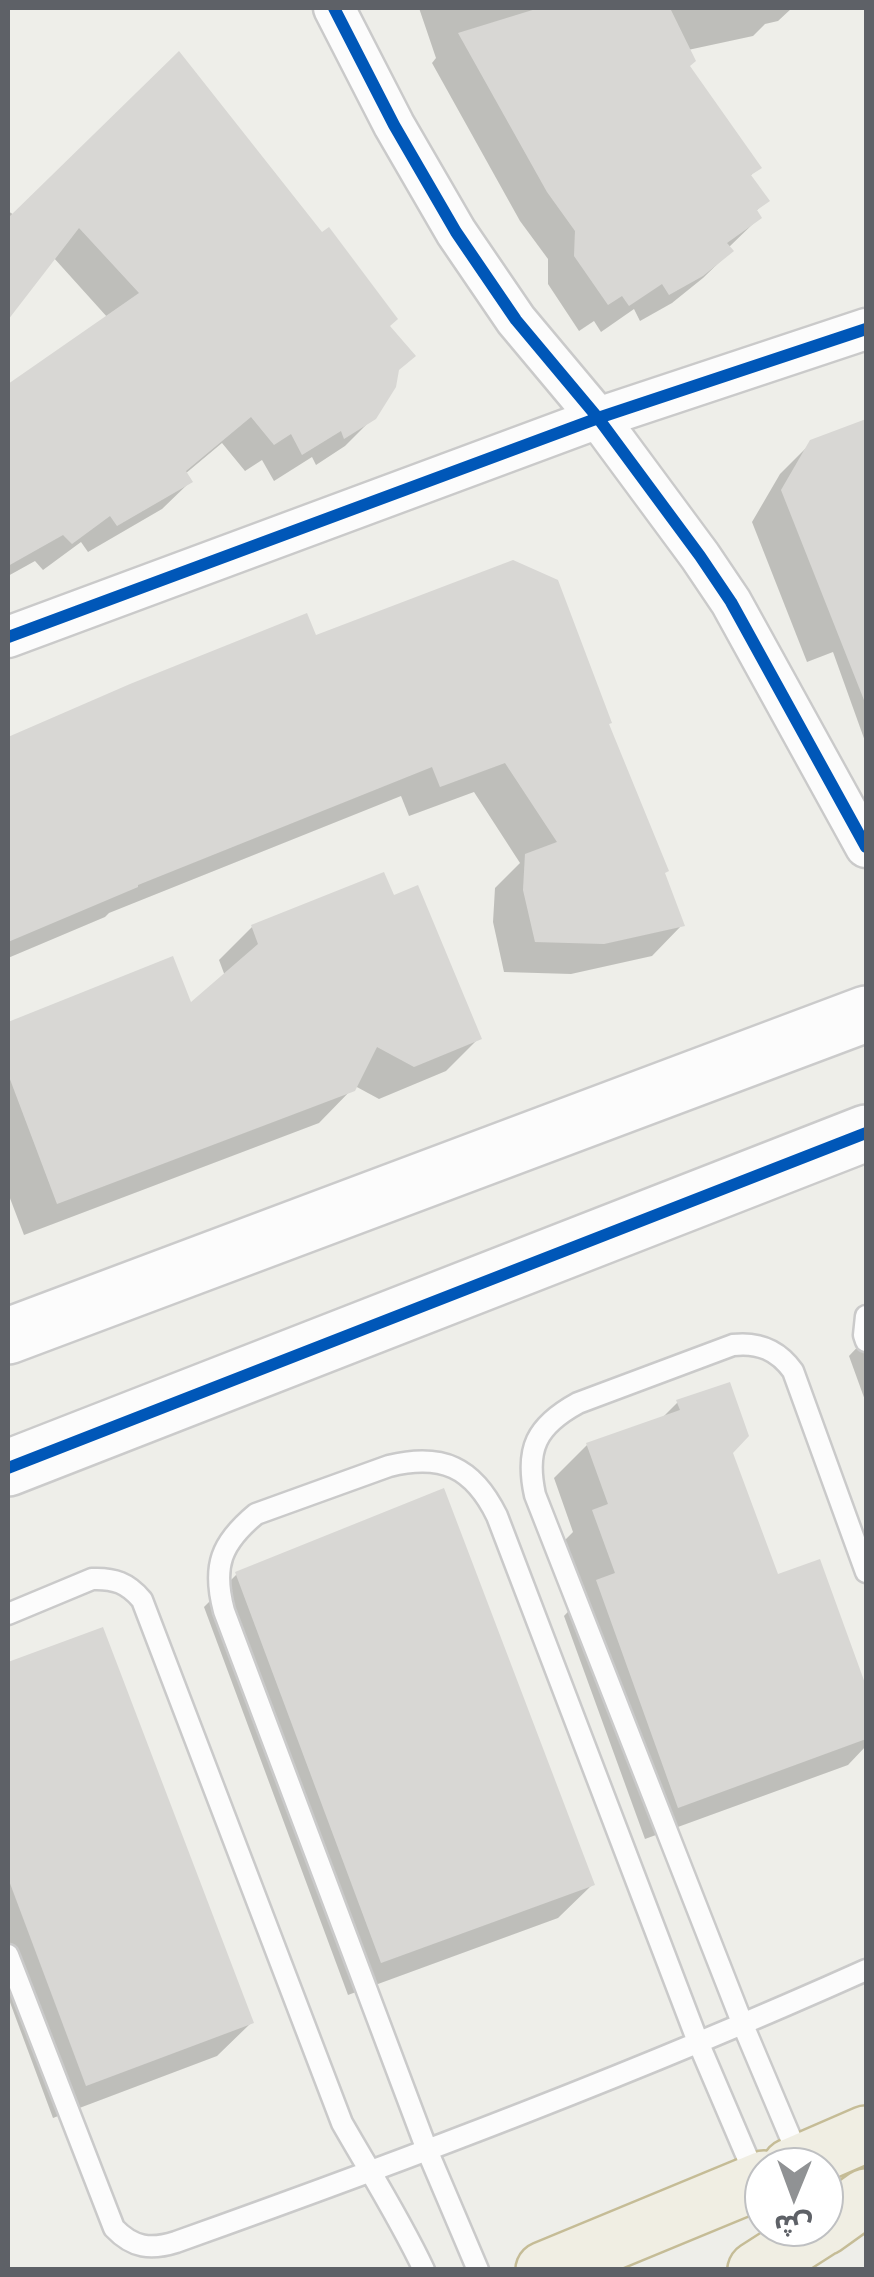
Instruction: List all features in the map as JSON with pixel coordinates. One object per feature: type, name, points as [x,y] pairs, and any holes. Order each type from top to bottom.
[{"type":"highway","points":[[837,2147],[866,2134]]},
{"type":"highway","points":[[544,2270],[744,2187]]},
{"type":"highway","points":[[844,2213],[866,2197]]},
{"type":"highway","points":[[756,2270],[792,2247]]},
{"type":"street","points":[[334,8],[394,125],[456,232],[516,320],[598,418],[732,602],[866,847]]},
{"type":"street","points":[[8,637],[598,418],[866,329]]},
{"type":"street","points":[[8,1336],[866,1014]]},
{"type":"street","points":[[8,1468],[866,1133]]},
{"type":"lane","points":[[866,1316],[866,1340]]},
{"type":"lane","points":[[772,2147],[743,2025],[535,1495],[530,1472],[533,1448],[544,1427],[578,1404],[733,1344],[761,1346],[785,1360],[793,1372],[866,1572]]},
{"type":"lane","points":[[478,2270],[427,2150],[218,1589],[219,1567],[226,1546],[256,1514],[411,1460],[434,1460],[455,1467],[488,1496],[698,2042],[762,2147]]},
{"type":"lane","points":[[8,1614],[92,1579],[120,1582],[142,1600],[342,2123],[400,2220],[424,2270]]},
{"type":"lane","points":[[8,1955],[114,2228],[135,2244],[161,2247],[370,2173],[743,2025],[866,1970]]},
{"type":"building","points":[[539,8],[670,8],[696,61],[690,66],[762,168],[751,175],[770,201],[757,210],[762,218],[727,243],[734,251],[703,276],[669,295],[662,284],[629,306],[622,296],[608,305],[574,256],[575,231],[547,192],[458,33]]},
{"type":"building","points":[[179,51],[322,232],[329,227],[398,319],[390,326],[416,356],[399,370],[396,387],[376,419],[344,439],[341,431],[302,455],[291,434],[274,445],[251,417],[186,471],[193,482],[117,526],[110,516],[72,544],[63,535],[8,566],[8,384],[139,293],[79,228],[8,320],[8,218]]},
{"type":"building","points":[[866,419],[864,700],[781,490],[810,440]]},
{"type":"building","points":[[513,560],[558,580],[612,723],[609,724],[669,871],[665,873],[685,926],[604,944],[535,942],[523,890],[525,854],[557,842],[505,763],[440,787],[432,767],[138,885],[8,942],[8,737],[307,613],[316,635]]},
{"type":"building","points":[[384,872],[394,895],[418,885],[482,1039],[414,1067],[377,1047],[355,1091],[57,1204],[8,1074],[8,1022],[173,956],[191,1002],[258,944],[251,925]]},
{"type":"building","points":[[730,1382],[749,1436],[733,1453],[778,1574],[820,1559],[866,1686],[866,1739],[678,1808],[596,1580],[615,1573],[592,1510],[608,1504],[586,1443],[680,1410],[676,1400]]},
{"type":"building","points":[[444,1488],[595,1885],[381,1963],[235,1572]]},
{"type":"building","points":[[103,1627],[254,2023],[86,2086],[8,1878],[8,1662]]},
{"type":"cycle path","points":[[334,8],[394,125],[456,232],[516,320],[598,418],[731,602],[866,847]]},
{"type":"cycle path","points":[[8,637],[598,418],[866,329]]},
{"type":"cycle path","points":[[8,1468],[866,1133]]}]
